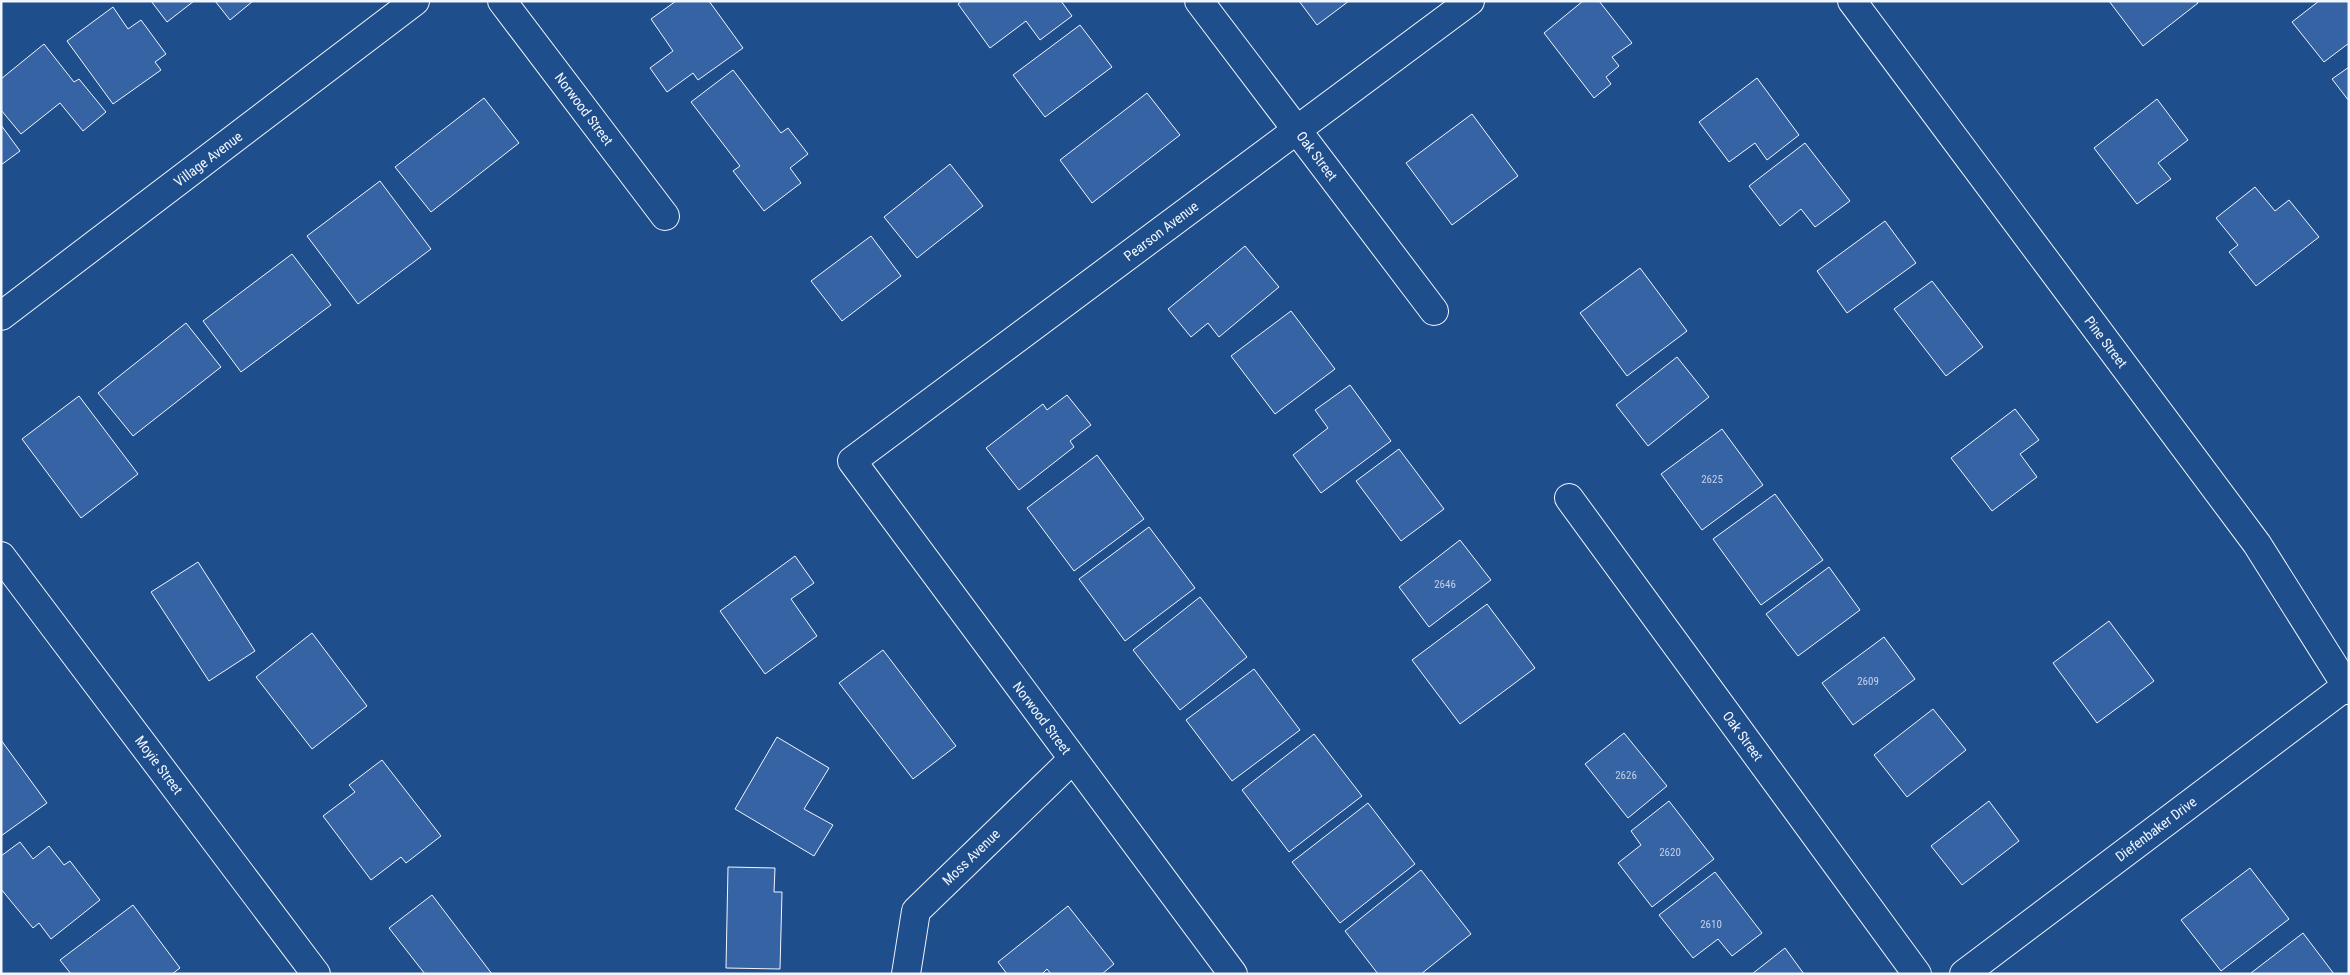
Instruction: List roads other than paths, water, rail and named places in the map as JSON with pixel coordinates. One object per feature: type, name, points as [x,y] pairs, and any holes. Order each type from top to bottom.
[{"type":"street","name":"Village Avenue","points":[[1,316],[415,1]]},
{"type":"street","name":"Norwood Street","points":[[502,1],[665,216]]},
{"type":"street","name":"Oak Street","points":[[1199,1],[1434,311]]},
{"type":"street","name":"Pearson Avenue","points":[[852,461],[1470,1]]},
{"type":"street","name":"Pine Street","points":[[1852,1],[2257,544],[2348,687]]},
{"type":"street","name":"Norwood Street","points":[[852,461],[1233,974]]},
{"type":"street","name":"Oak Street","points":[[1569,498],[1916,974]]},
{"type":"street","name":"Moyie Street","points":[[1,556],[316,974]]},
{"type":"street","name":"Diefenbaker Drive","points":[[1964,974],[2348,687]]},
{"type":"street","name":"Moss Avenue","points":[[906,974],[916,911],[1073,759]]}]
